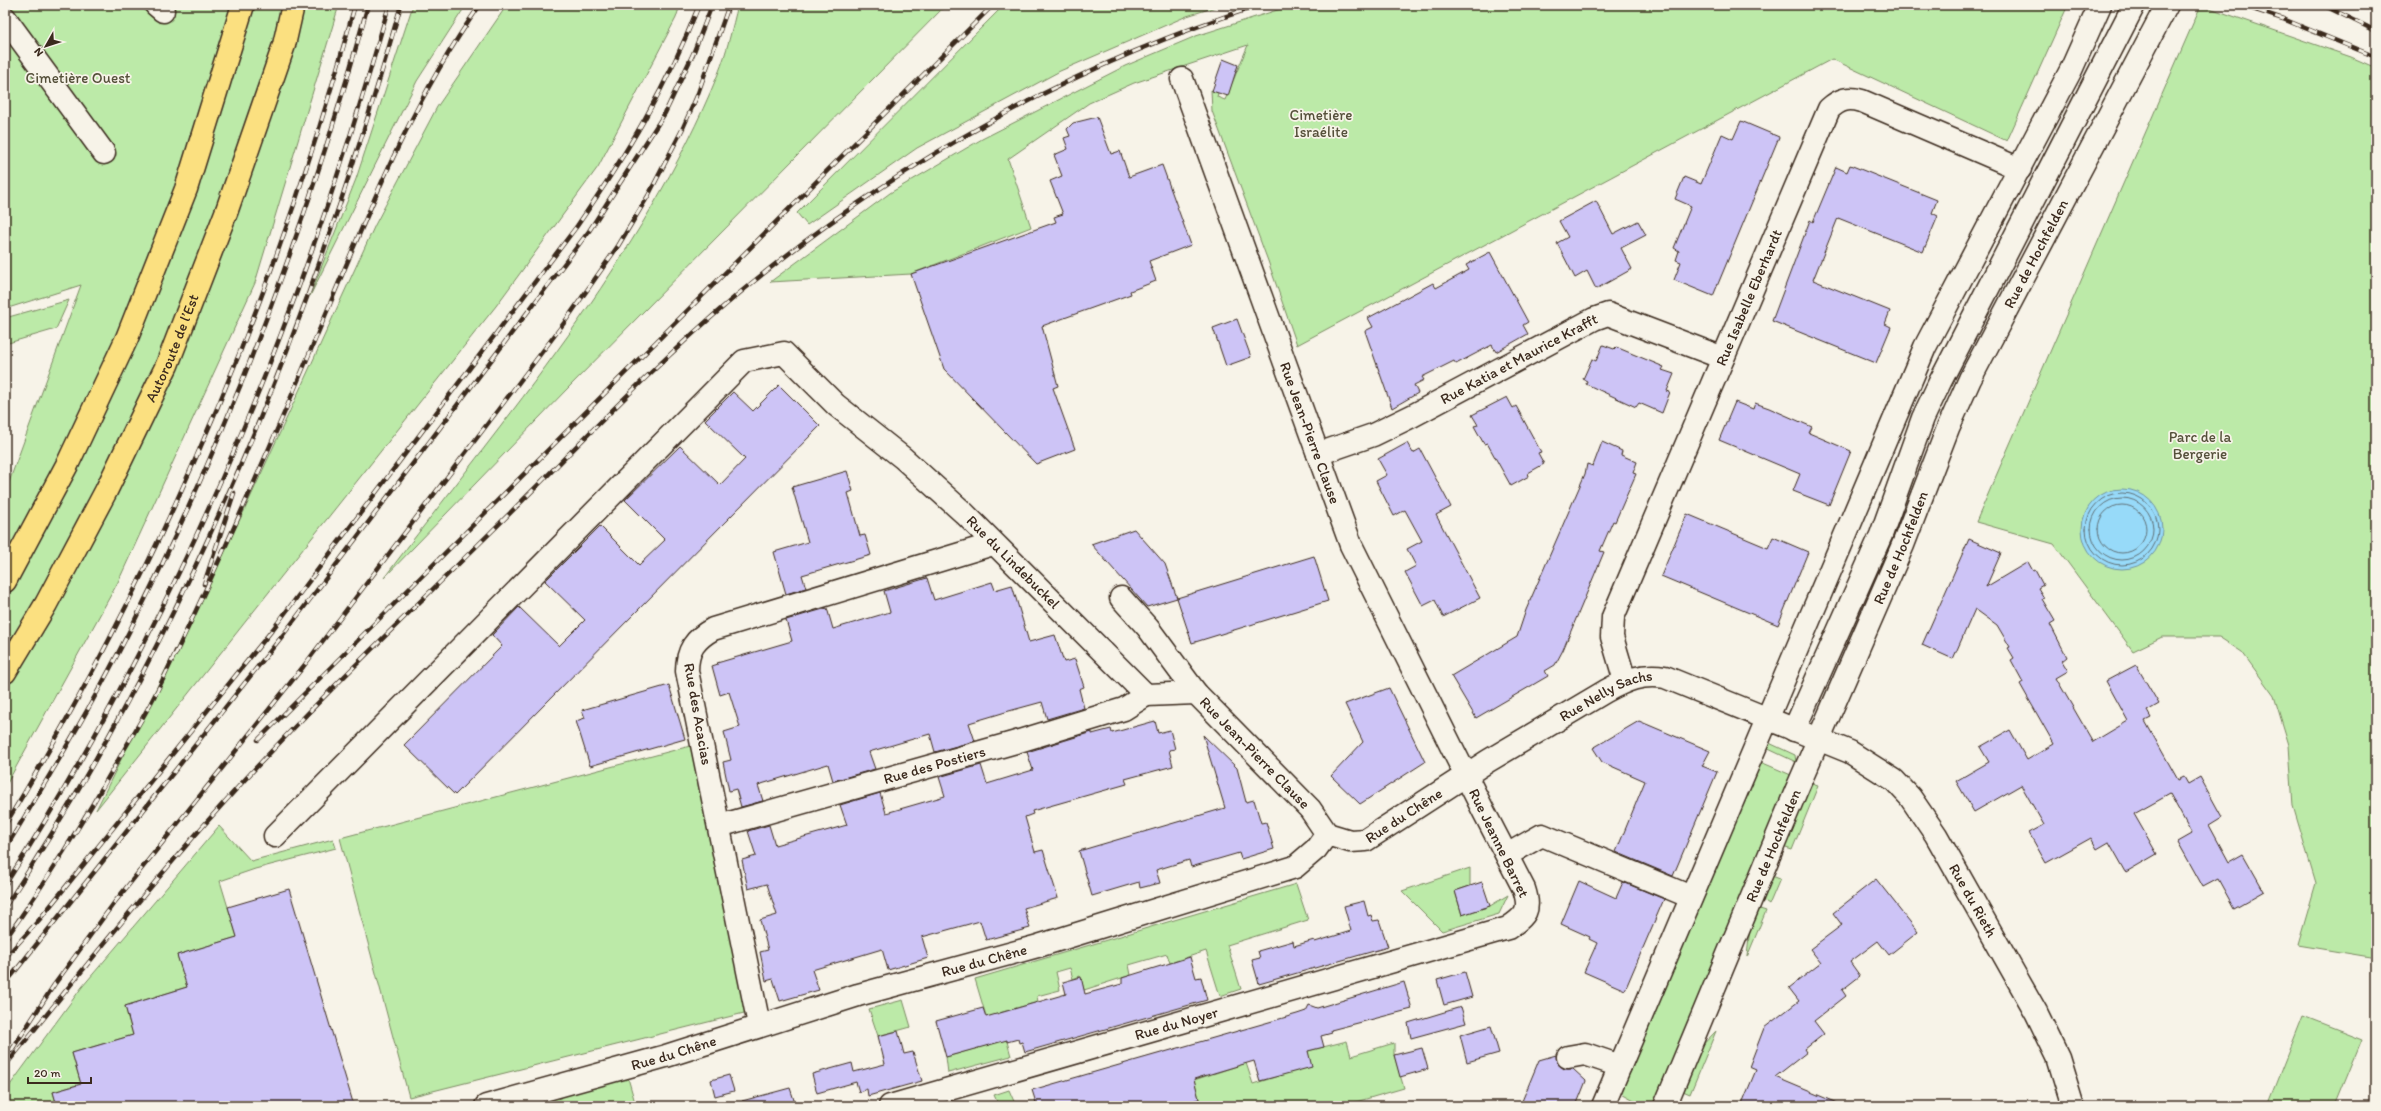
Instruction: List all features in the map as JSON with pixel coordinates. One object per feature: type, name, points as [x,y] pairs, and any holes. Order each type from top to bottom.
[{"type":"highway","points":[[5,581],[68,462],[127,338],[186,189],[243,5]]},
{"type":"highway","name":"Autoroute de l’Est","points":[[5,672],[50,598],[106,490],[167,365],[227,210],[284,45],[293,5]]},
{"type":"street","points":[[1603,1106],[1766,719],[1926,348],[2072,70],[2100,5]]},
{"type":"street","points":[[1794,730],[1881,535],[1923,418],[1940,382],[2134,5]]},
{"type":"street","name":"Rue de Hochfelden","points":[[1665,1106],[1771,851],[1903,545],[1948,428],[1970,379],[2167,5]]},
{"type":"street","points":[[7,25],[104,153]]},
{"type":"street","name":"Rue Jean-Pierre Clause","points":[[1182,79],[1351,545],[1461,778]]},
{"type":"street","name":"Rue Isabelle Eberhardt","points":[[1625,681],[1612,637],[1613,617],[1824,117],[1829,109],[1839,101],[1847,98],[1862,101],[2020,169]]},
{"type":"street","name":"Rue Katia et Maurice Krafft","points":[[1318,454],[1391,426],[1594,319],[1608,314],[1723,358]]},
{"type":"street","name":"Rue du Lindebuckel","points":[[276,836],[744,361],[784,354],[836,405],[924,476],[965,514],[993,544],[1146,695]]},
{"type":"street","name":"Rue des Acacias","points":[[759,1025],[687,671],[687,659],[694,642],[713,629],[748,617],[993,544]]},
{"type":"street","name":"Rue Jean-Pierre Clause","points":[[1121,598],[1148,628],[1196,693],[1310,809],[1326,834]]},
{"type":"street","name":"Rue Nelly Sachs","points":[[1461,778],[1625,681],[1640,676],[1665,677],[1794,730]]},
{"type":"street","points":[[1146,695],[1196,693]]},
{"type":"street","name":"Rue des Postiers","points":[[719,826],[1038,736],[1124,709],[1146,695]]},
{"type":"street","name":"Rue du Rieth","points":[[1794,730],[1858,756],[1883,772],[1910,797],[1923,815],[2042,1023],[2058,1057],[2073,1106]]},
{"type":"street","name":"Rue du Chêne","points":[[486,1106],[666,1056],[759,1025],[858,995],[1038,946],[1295,867],[1316,849],[1326,834],[1350,841],[1366,840],[1461,778]]},
{"type":"street","name":"Rue Jeanne Barret","points":[[1461,778],[1507,855],[1528,901],[1524,915],[1508,928],[1463,941]]},
{"type":"street","points":[[1507,855],[1542,835],[1691,897]]},
{"type":"street","name":"Rue du Noyer","points":[[890,1106],[1463,941]]},
{"type":"street","points":[[1568,1057],[1585,1054],[1620,1066]]},
{"type":"green space","name":"Cimetière Ouest","points":[[5,5],[339,5],[255,283],[118,582],[5,787],[5,493],[81,285],[5,309]]},
{"type":"green space","points":[[413,5],[466,5],[417,81],[310,296],[356,179]]},
{"type":"green space","points":[[507,5],[680,5],[676,18],[598,167],[496,306],[96,810],[245,509],[375,225],[437,107]]},
{"type":"green space","points":[[738,5],[946,5],[567,389],[384,578],[523,397],[568,336],[611,273],[651,208],[687,142],[721,66],[727,49]]},
{"type":"green space","points":[[1004,5],[1222,5],[1187,16],[1060,71],[917,148],[807,225],[797,213]]},
{"type":"green space","name":"Cimetière Israélite","points":[[1293,5],[2068,5],[2007,141],[1832,59],[1297,345],[1268,261],[1212,111],[1211,90],[1218,93],[1217,97],[1225,100],[1248,45],[1134,83],[1089,103],[1008,159],[1031,227],[911,274],[770,282],[890,193],[982,139],[1125,66],[1196,36]]},
{"type":"green space","name":"Parc de la Bergerie","points":[[2201,5],[2351,57],[2376,68],[2376,958],[2298,945],[2316,883],[2293,806],[2289,745],[2274,696],[2242,652],[2219,637],[2162,637],[2133,651],[2054,544],[1976,522]]},
{"type":"green space","points":[[69,300],[56,329],[5,344],[5,318]]},
{"type":"green space","points":[[1767,742],[1795,755],[1796,762],[1762,746]]},
{"type":"green space","points":[[694,745],[748,1012],[409,1097],[340,838]]},
{"type":"green space","points":[[1756,760],[1791,775],[1769,827],[1758,865],[1658,1106],[1645,1106],[1616,1090]]},
{"type":"green space","points":[[1809,783],[1818,786],[1792,850],[1780,846]]},
{"type":"green space","points":[[219,826],[251,861],[333,839],[336,848],[255,869],[220,881],[237,937],[177,955],[187,987],[125,1006],[133,1035],[72,1053],[81,1084],[53,1092],[57,1106],[5,1106],[5,1092],[82,987]]},
{"type":"green space","points":[[1470,868],[1470,886],[1455,891],[1462,915],[1490,906],[1508,895],[1499,914],[1442,931],[1402,891]]},
{"type":"green space","points":[[1772,876],[1780,879],[1769,905],[1762,900]]},
{"type":"green space","points":[[1296,884],[1308,920],[1227,945],[1241,989],[1220,996],[1206,951],[1170,963],[1167,954],[1129,965],[1131,975],[1084,990],[1080,976],[1073,979],[1070,968],[1056,972],[1060,990],[1037,996],[1038,1002],[999,1013],[1011,1056],[948,1073],[946,1057],[994,1043],[975,979]]},
{"type":"green space","points":[[1754,907],[1766,911],[1747,957],[1751,916]]},
{"type":"green space","points":[[903,1000],[911,1027],[878,1036],[869,1009]]},
{"type":"green space","points":[[2303,1017],[2362,1040],[2335,1106],[2268,1106]]},
{"type":"green space","points":[[1716,1031],[1690,1094],[1678,1089],[1689,1059]]},
{"type":"green space","points":[[1347,1041],[1351,1056],[1394,1043],[1394,1055],[1404,1088],[1342,1106],[1171,1106],[1199,1099],[1194,1080],[1246,1063],[1253,1084],[1281,1075],[1307,1051]]},
{"type":"green space","points":[[628,1078],[636,1106],[531,1106],[543,1102]]},
{"type":"green space","points":[[1009,1090],[1016,1106],[999,1106],[994,1095]]},
{"type":"water","points":[[2122,489],[2137,492],[2150,501],[2159,514],[2162,529],[2159,544],[2150,557],[2137,566],[2122,569],[2107,566],[2094,557],[2085,544],[2082,529],[2085,514],[2094,501],[2107,492]]},
{"type":"building","points":[[1223,59],[1238,65],[1228,96],[1212,91]]},
{"type":"building","points":[[1097,117],[1111,154],[1120,151],[1129,177],[1162,165],[1191,245],[1149,261],[1156,281],[1130,291],[1131,294],[1042,326],[1058,386],[1053,388],[1075,449],[1036,464],[944,369],[911,274],[1056,222],[1054,217],[1063,214],[1050,181],[1062,176],[1054,155],[1068,149],[1064,138],[1070,136],[1067,129],[1073,123]]},
{"type":"building","points":[[1741,121],[1779,137],[1713,296],[1674,280],[1681,262],[1676,260],[1679,251],[1674,248],[1691,206],[1675,199],[1684,177],[1701,184],[1722,134],[1733,139]]},
{"type":"building","points":[[1850,165],[1937,200],[1932,213],[1938,216],[1923,252],[1838,218],[1813,280],[1890,311],[1885,324],[1891,327],[1876,363],[1772,321],[1810,220],[1813,222],[1836,167],[1847,172]]},
{"type":"building","points":[[1596,201],[1613,234],[1638,221],[1646,235],[1621,248],[1632,269],[1596,289],[1587,271],[1575,278],[1557,243],[1568,237],[1559,221]]},
{"type":"building","points":[[1490,252],[1528,322],[1523,325],[1528,334],[1496,352],[1492,345],[1456,364],[1454,361],[1422,377],[1424,380],[1414,385],[1418,393],[1392,408],[1365,331],[1373,327],[1368,318],[1433,283],[1436,288],[1469,270],[1466,265]]},
{"type":"building","points":[[1237,319],[1251,357],[1226,366],[1213,328]]},
{"type":"building","points":[[1603,345],[1614,349],[1616,347],[1664,367],[1662,370],[1674,374],[1667,391],[1670,392],[1662,413],[1639,403],[1636,407],[1586,384],[1587,381],[1583,379],[1592,359],[1596,361]]},
{"type":"building","points":[[779,385],[820,426],[455,795],[404,745],[502,646],[492,635],[519,607],[559,646],[585,620],[545,581],[600,526],[639,565],[665,540],[625,500],[680,446],[720,485],[745,459],[705,420],[733,392],[753,411]]},
{"type":"building","points":[[1507,397],[1513,408],[1516,406],[1541,452],[1538,453],[1544,464],[1528,473],[1529,476],[1511,486],[1487,443],[1484,444],[1474,426],[1478,425],[1472,415]]},
{"type":"building","points":[[1735,402],[1753,409],[1755,403],[1769,408],[1812,427],[1809,433],[1851,451],[1829,505],[1793,491],[1800,474],[1719,440]]},
{"type":"building","points":[[1602,442],[1622,451],[1621,455],[1637,462],[1633,473],[1636,474],[1615,522],[1613,521],[1600,551],[1604,552],[1563,650],[1555,665],[1545,671],[1548,676],[1476,718],[1451,676],[1517,637],[1526,610],[1585,474],[1587,464],[1593,466]]},
{"type":"building","points":[[1407,443],[1413,453],[1420,449],[1451,507],[1436,515],[1480,598],[1443,617],[1435,600],[1423,606],[1405,572],[1416,566],[1407,549],[1422,541],[1405,510],[1394,516],[1376,481],[1387,475],[1378,459]]},
{"type":"building","points":[[847,471],[853,491],[848,493],[860,536],[865,535],[871,555],[802,575],[806,588],[786,594],[774,552],[808,542],[792,487]]},
{"type":"building","points":[[1687,514],[1768,548],[1773,537],[1808,552],[1778,625],[1661,576]]},
{"type":"building","points":[[1134,529],[1165,564],[1177,598],[1147,607],[1091,544]]},
{"type":"building","points":[[1969,539],[2001,553],[1986,587],[2028,562],[2033,571],[2035,570],[2043,585],[2038,588],[2044,598],[2042,599],[2055,621],[2050,624],[2067,657],[2062,661],[2068,671],[2056,678],[2093,742],[2128,721],[2106,681],[2136,665],[2159,704],[2147,711],[2151,718],[2145,721],[2178,780],[2184,777],[2188,784],[2200,777],[2222,817],[2209,825],[2229,862],[2243,854],[2264,891],[2234,908],[2218,879],[2203,887],[2178,842],[2192,834],[2170,794],[2134,814],[2157,854],[2126,872],[2109,842],[2097,849],[2091,838],[2046,863],[2029,833],[2044,825],[2021,785],[1974,812],[1956,781],[1989,762],[1980,747],[2010,730],[2027,760],[2054,744],[2020,684],[2023,682],[2011,660],[2014,658],[2008,648],[2010,647],[1997,625],[1975,609],[1953,659],[1922,645]]},
{"type":"building","points":[[1314,556],[1328,601],[1192,643],[1177,598]]},
{"type":"building","points":[[927,578],[934,600],[992,582],[995,590],[1012,585],[1029,642],[1055,635],[1064,662],[1075,659],[1084,687],[1079,689],[1084,708],[1047,719],[1042,702],[1009,711],[969,723],[975,741],[935,752],[930,734],[869,752],[875,769],[833,781],[828,764],[758,785],[763,801],[741,807],[736,789],[729,791],[723,762],[731,760],[724,732],[740,727],[729,692],[720,695],[712,666],[718,664],[717,663],[792,641],[786,620],[827,608],[833,629],[890,612],[884,591]]},
{"type":"building","points":[[669,685],[685,739],[590,766],[576,721],[585,718],[582,710]]},
{"type":"building","points":[[1389,688],[1425,762],[1360,804],[1331,776],[1363,742],[1345,704]]},
{"type":"building","points":[[1155,721],[1158,733],[1170,730],[1175,749],[1169,750],[1173,766],[1125,779],[1127,784],[1032,811],[1033,814],[1025,817],[1035,852],[1043,850],[1058,898],[1024,908],[1030,928],[986,940],[980,921],[922,937],[928,958],[888,970],[882,949],[812,970],[819,990],[780,1001],[773,979],[766,981],[760,952],[768,950],[760,920],[777,915],[767,884],[748,889],[742,860],[756,856],[748,831],[769,825],[775,845],[847,825],[840,805],[880,793],[886,813],[945,796],[939,777],[981,765],[987,784],[1033,770],[1027,752],[1092,732],[1092,734],[1111,729],[1112,733]]},
{"type":"building","points":[[1639,721],[1710,751],[1702,766],[1717,772],[1673,876],[1616,852],[1645,781],[1602,762],[1593,748]]},
{"type":"building","points":[[1203,735],[1237,768],[1246,802],[1254,800],[1261,823],[1266,822],[1274,849],[1241,859],[1239,853],[1191,867],[1189,860],[1156,870],[1160,883],[1140,888],[1139,882],[1092,896],[1079,851],[1225,808]]},
{"type":"building","points":[[1876,879],[1918,932],[1889,955],[1878,941],[1850,962],[1860,976],[1842,990],[1846,996],[1814,1021],[1824,1034],[1805,1049],[1807,1052],[1775,1077],[1844,1106],[1741,1106],[1756,1070],[1749,1067],[1764,1028],[1799,1001],[1789,988],[1821,963],[1810,949],[1842,925],[1833,913]]},
{"type":"building","points":[[1579,881],[1616,898],[1623,882],[1664,899],[1625,990],[1584,972],[1597,943],[1589,939],[1590,937],[1561,924]]},
{"type":"building","points":[[1482,882],[1490,906],[1462,915],[1455,891]]},
{"type":"building","points":[[289,889],[354,1106],[57,1106],[53,1092],[81,1084],[72,1053],[133,1035],[125,1006],[187,987],[177,955],[237,937],[228,907]]},
{"type":"building","points":[[1364,901],[1368,916],[1371,915],[1373,921],[1379,920],[1388,947],[1259,984],[1252,960],[1260,958],[1258,951],[1293,941],[1294,946],[1314,940],[1315,942],[1351,931],[1344,906]]},
{"type":"building","points":[[1190,957],[1196,978],[1201,977],[1207,1000],[1025,1052],[1022,1042],[1019,1043],[1018,1039],[1007,1042],[1007,1040],[946,1057],[936,1021],[983,1008],[986,1017],[1066,994],[1063,982],[1081,977],[1085,994],[1122,984],[1122,978]]},
{"type":"building","points":[[1465,972],[1472,997],[1444,1005],[1437,980]]},
{"type":"building","points":[[1404,982],[1412,1009],[1331,1030],[1332,1033],[1321,1036],[1324,1047],[1308,1051],[1312,1067],[1260,1081],[1254,1061],[1194,1079],[1199,1099],[1176,1106],[1037,1106],[1032,1090],[1297,1014],[1306,1011],[1309,1005],[1317,1008]]},
{"type":"building","points":[[1461,1007],[1466,1023],[1411,1038],[1408,1023]]},
{"type":"building","points":[[1491,1026],[1499,1053],[1467,1062],[1460,1035]]},
{"type":"building","points":[[898,1031],[904,1054],[913,1052],[922,1081],[868,1096],[867,1089],[859,1092],[856,1082],[817,1093],[812,1074],[852,1063],[854,1072],[885,1064],[878,1036]]},
{"type":"building","points":[[1422,1048],[1428,1069],[1400,1077],[1394,1055]]},
{"type":"building","points":[[1556,1055],[1559,1065],[1564,1069],[1573,1069],[1586,1081],[1576,1106],[1520,1106],[1539,1060]]},
{"type":"building","points":[[729,1075],[734,1091],[715,1096],[711,1080]]},
{"type":"building","points":[[790,1088],[796,1106],[743,1106],[742,1101]]},
{"type":"railway","points":[[5,825],[61,728],[114,630],[163,529],[209,427],[251,324],[289,219],[324,112],[355,5]]},
{"type":"railway","points":[[5,849],[70,740],[131,628],[202,477],[265,322],[293,244],[320,165],[368,5]]},
{"type":"railway","points":[[5,885],[68,782],[126,677],[180,569],[230,460],[276,348],[317,235],[355,120],[389,5]]},
{"type":"railway","points":[[5,907],[71,802],[131,695],[187,584],[238,472],[285,357],[327,241],[366,123],[401,5]]},
{"type":"railway","points":[[175,655],[213,574],[303,370],[372,203],[391,162],[432,81],[480,5]]},
{"type":"railway","points":[[5,958],[39,920],[273,629],[577,226],[645,119],[674,63],[699,5]]},
{"type":"railway","points":[[5,984],[283,635],[589,231],[665,113],[693,54],[712,5]]},
{"type":"railway","points":[[11,1051],[54,985],[114,903],[303,667],[564,323],[618,246],[648,196],[682,130],[697,96],[729,5]]},
{"type":"railway","points":[[258,740],[993,5]]},
{"type":"railway","points":[[5,1066],[144,896],[261,762],[358,663],[610,412],[672,353],[736,296],[795,249],[856,205],[919,163],[984,125],[1051,90],[1119,58],[1189,30],[1260,5]]},
{"type":"railway","points":[[2241,5],[2283,19],[2376,57]]},
{"type":"railway","points":[[2323,5],[2376,31]]},
{"type":"railway","points":[[204,584],[234,493]]},
{"type":"railway","points":[[5,940],[51,872],[94,802],[150,704],[176,651]]}]
